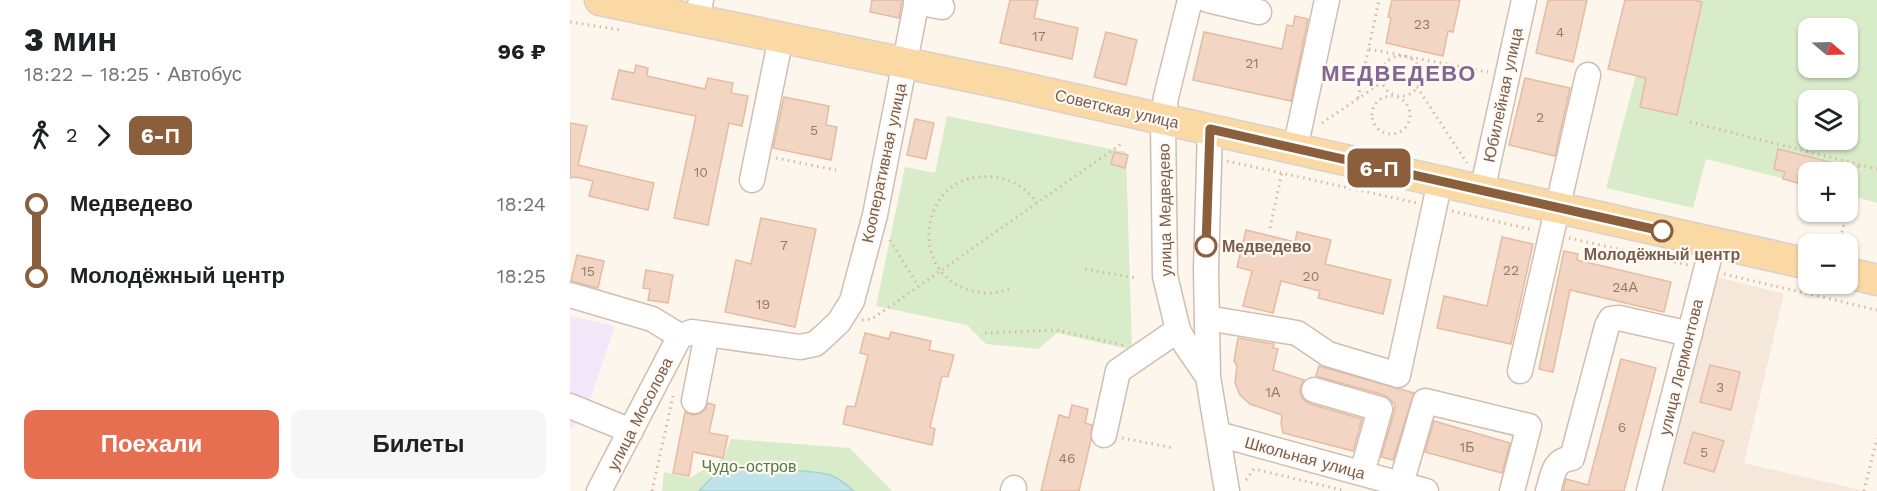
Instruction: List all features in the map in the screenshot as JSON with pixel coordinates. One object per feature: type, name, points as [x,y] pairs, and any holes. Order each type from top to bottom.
[{"type":"main road","name":"Советская улица","points":[[600,0],[699,10],[781,37],[1210,129],[1289,161],[1440,181],[1798,262]]},
{"type":"main road","points":[[1858,275],[1877,280]]},
{"type":"street","name":"улица Медведево","points":[[1190,0],[1166,97],[1163,120],[1165,276],[1178,330],[1208,377]]},
{"type":"street","points":[[1208,0],[1259,12]]},
{"type":"street","points":[[1289,161],[1327,0]]},
{"type":"street","name":"Юбилейная улица","points":[[1482,191],[1524,0]]},
{"type":"street","points":[[917,1],[942,7]]},
{"type":"street","name":"Кооперативная улица","points":[[680,336],[692,332],[800,347],[814,344],[839,322],[852,301],[875,215],[917,1]]},
{"type":"street","points":[[752,180],[781,37]]},
{"type":"street","points":[[1520,371],[1588,75]]},
{"type":"street","name":"улица Медведево","points":[[1210,129],[1206,270],[1208,377],[1218,434],[1235,487]]},
{"type":"street","points":[[1207,318],[1297,333],[1328,354],[1398,375],[1440,181]]},
{"type":"street","name":"улица Лермонтова","points":[[1649,491],[1713,243]]},
{"type":"street","points":[[1165,276],[1171,283],[1183,289],[1197,284],[1206,270]]},
{"type":"street","points":[[570,295],[652,320],[680,336]]},
{"type":"street","points":[[1548,491],[1555,465],[1564,459],[1572,458],[1607,326],[1611,320],[1619,318],[1690,334]]},
{"type":"street","points":[[1104,435],[1118,371],[1178,330]]},
{"type":"street","points":[[685,394],[707,334]]},
{"type":"street","name":"улица Мосолова","points":[[599,491],[680,336]]},
{"type":"street","points":[[1314,390],[1380,409],[1362,473]]},
{"type":"street","points":[[1401,484],[1425,401],[1529,426],[1512,491]]},
{"type":"street","points":[[570,406],[631,431]]},
{"type":"street","name":"Школьная улица","points":[[1218,434],[1426,491]]},
{"type":"path","points":[[1358,98],[1379,0]]},
{"type":"path","points":[[570,22],[621,30]]},
{"type":"path","points":[[1369,49],[1507,76]]},
{"type":"path","points":[[1382,82],[1381,70],[1384,64],[1396,57],[1404,56],[1416,63],[1420,70],[1418,87],[1407,95],[1396,96],[1383,97],[1374,104],[1373,124],[1384,133],[1397,133],[1408,124],[1410,118],[1408,105],[1396,96],[1390,93],[1382,82]]},
{"type":"path","points":[[1322,123],[1382,82]]},
{"type":"path","points":[[1418,87],[1468,164]]},
{"type":"path","points":[[1690,122],[1877,169]]},
{"type":"path","points":[[839,322],[872,319],[1121,144]]},
{"type":"path","points":[[757,154],[836,170]]},
{"type":"path","points":[[1270,228],[1289,161]]},
{"type":"path","points":[[1858,169],[1859,165]]},
{"type":"path","points":[[1010,289],[989,294],[969,291],[955,285],[940,271],[930,253],[927,232],[932,212],[947,191],[964,180],[984,175],[1004,178],[1018,184],[1037,203]]},
{"type":"path","points":[[875,215],[918,286]]},
{"type":"path","points":[[1085,269],[1136,278]]},
{"type":"path","points":[[985,333],[1056,330],[1128,346]]},
{"type":"path","points":[[652,491],[685,394]]},
{"type":"path","points":[[1104,435],[1173,448]]},
{"type":"path","points":[[1864,491],[1877,438]]},
{"type":"path","points":[[1235,487],[1254,469],[1346,491]]},
{"type":"shaded area","points":[[1714,276],[1784,294],[1744,463],[1865,491],[1659,491]]},
{"type":"shaded area","points":[[570,316],[615,326],[589,403],[574,427],[570,429]]},
{"type":"green space","points":[[1656,0],[1877,0],[1877,203],[1858,198],[1858,162],[1798,162],[1798,182],[1706,159],[1693,208],[1606,188]]},
{"type":"green space","points":[[947,116],[1126,152],[1132,350],[1057,333],[1038,349],[986,344],[967,325],[876,306],[905,167],[935,173]]},
{"type":"green space","name":"Чудо-остров","points":[[731,439],[850,448],[892,491],[662,491],[664,472],[690,478],[724,457]]},
{"type":"water","points":[[738,470],[808,471],[837,478],[854,491],[699,491],[714,475]]},
{"type":"building","points":[[872,0],[902,0],[899,18],[870,12]]},
{"type":"building","points":[[1010,0],[1038,0],[1034,18],[1078,28],[1072,59],[1000,43]]},
{"type":"building","points":[[1392,0],[1460,0],[1453,32],[1448,31],[1443,56],[1386,43]]},
{"type":"building","points":[[1548,0],[1587,0],[1573,62],[1536,53]]},
{"type":"building","points":[[1625,0],[1702,2],[1677,115],[1640,107],[1646,78],[1608,69]]},
{"type":"building","points":[[1295,16],[1308,19],[1291,101],[1193,80],[1204,32],[1282,49],[1287,25],[1293,26]]},
{"type":"building","points":[[1106,32],[1137,40],[1126,85],[1094,77]]},
{"type":"building","points":[[636,65],[648,68],[647,76],[705,89],[708,78],[733,83],[731,93],[748,96],[742,126],[729,123],[708,225],[674,218],[696,116],[612,99],[619,70],[634,73]]},
{"type":"building","points":[[1525,78],[1570,88],[1555,156],[1509,145]]},
{"type":"building","points":[[784,97],[829,106],[826,125],[837,127],[831,160],[773,148]]},
{"type":"building","points":[[915,119],[934,123],[926,159],[907,155]]},
{"type":"building","points":[[570,123],[587,126],[578,165],[654,183],[648,210],[589,196],[593,181],[570,178]]},
{"type":"building","points":[[1778,149],[1830,162],[1798,162],[1798,183],[1783,179],[1785,172],[1774,169]]},
{"type":"building","points":[[1114,152],[1128,155],[1125,168],[1111,164]]},
{"type":"building","points":[[761,218],[816,229],[795,327],[725,312],[736,260],[751,264]]},
{"type":"building","points":[[1246,230],[1295,242],[1297,232],[1331,240],[1325,264],[1391,280],[1383,314],[1318,298],[1320,291],[1281,281],[1273,313],[1243,306],[1252,271],[1237,267]]},
{"type":"building","points":[[1502,237],[1533,244],[1511,344],[1437,328],[1444,296],[1487,306]]},
{"type":"building","points":[[1564,251],[1578,254],[1577,260],[1671,282],[1664,312],[1570,290],[1553,372],[1539,369]]},
{"type":"building","points":[[577,255],[604,261],[598,288],[571,281]]},
{"type":"building","points":[[646,270],[673,275],[668,303],[648,300],[650,289],[643,288]]},
{"type":"building","points":[[891,332],[931,341],[929,350],[954,355],[948,377],[942,376],[930,427],[935,429],[932,445],[843,424],[847,406],[855,407],[868,355],[860,353],[865,333],[889,339]]},
{"type":"building","points":[[1238,338],[1274,344],[1273,348],[1278,349],[1273,370],[1304,380],[1300,393],[1310,404],[1362,419],[1353,451],[1283,433],[1282,415],[1250,404],[1240,395],[1235,383],[1237,366],[1234,361]]},
{"type":"building","points":[[1621,359],[1656,368],[1624,491],[1563,491],[1566,479],[1588,485]]},
{"type":"building","points":[[1710,365],[1740,372],[1731,410],[1700,402]]},
{"type":"building","points":[[1319,366],[1414,393],[1393,460],[1381,457],[1395,405],[1384,395],[1316,376]]},
{"type":"building","points":[[708,403],[715,405],[709,433],[728,436],[723,458],[693,452],[689,476],[673,473],[685,412],[692,415],[699,414],[705,410]]},
{"type":"building","points":[[1072,405],[1088,409],[1085,423],[1092,425],[1091,440],[1079,491],[1041,491],[1059,415],[1069,418]]},
{"type":"building","points":[[1434,421],[1510,443],[1502,473],[1425,452]]},
{"type":"building","points":[[1693,432],[1724,441],[1714,472],[1684,463]]},
{"type":"bus line","name":"6-П","points":[[1206,246],[1210,129],[1662,231]]},
{"type":"place","name":"Молодёжный центр","points":[[1662,231]]},
{"type":"place","name":"Медведево","points":[[1206,246]]},
{"type":"district","name":"МЕДВЕДЕВО","points":[[1399,73]]}]
